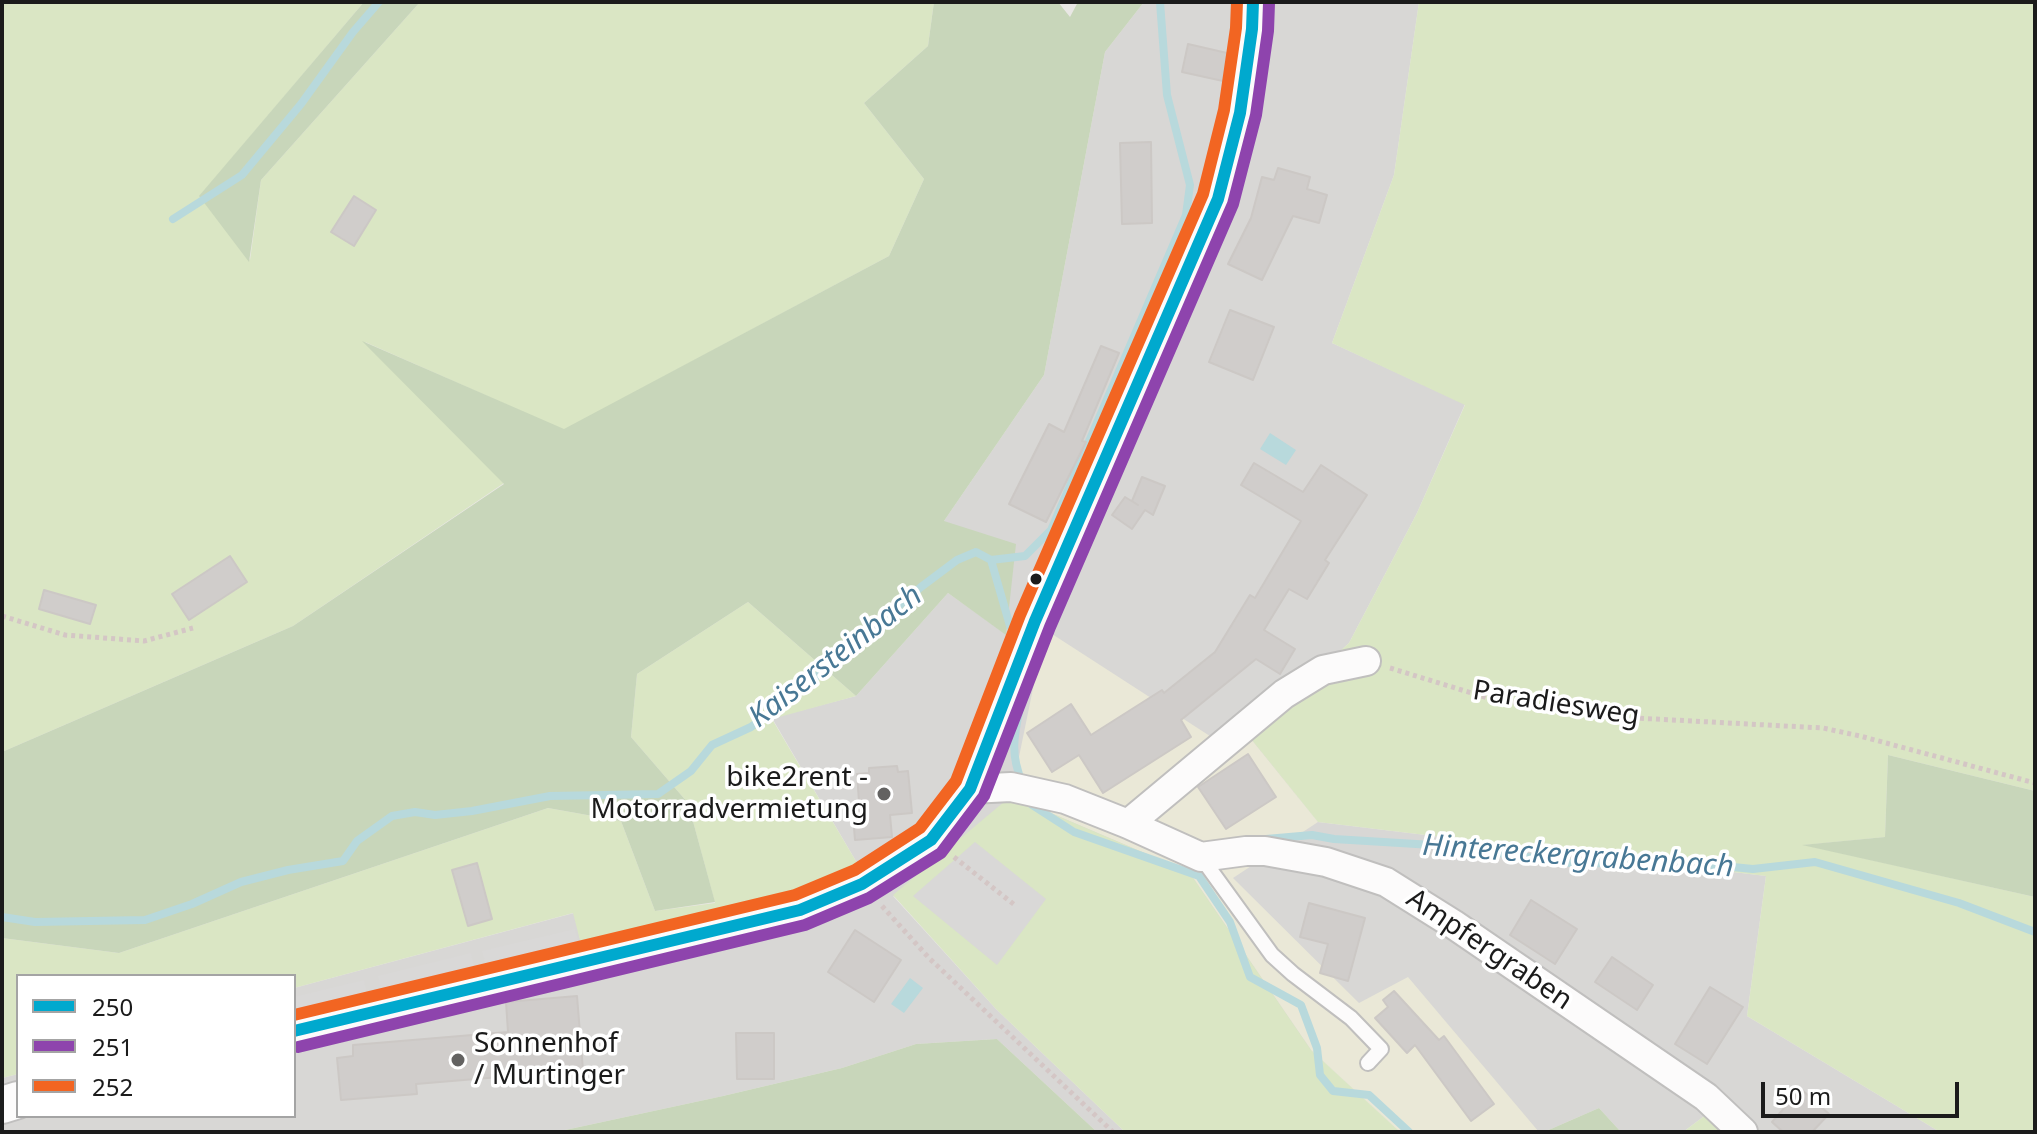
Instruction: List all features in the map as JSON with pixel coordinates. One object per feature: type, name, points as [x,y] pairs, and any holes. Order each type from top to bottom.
[{"type":"street","points":[[296,1031],[800,910],[862,884],[931,840],[970,789],[1048,588],[1218,199],[1240,113],[1253,2]]},
{"type":"street","points":[[1128,824],[1284,694],[1323,670],[1366,661]]},
{"type":"street","points":[[970,789],[1011,787],[1065,799],[1201,857]]},
{"type":"street","name":"Ampfergraben","points":[[1201,857],[1265,851],[1326,862],[1386,882],[1453,924],[1706,1097],[1743,1132]]},
{"type":"lane","points":[[1201,857],[1272,955],[1351,1018],[1381,1049],[1368,1063]]},
{"type":"path","points":[[2,616],[65,635],[144,641],[193,628]]},
{"type":"path","name":"Paradiesweg","points":[[1366,661],[1488,698],[1598,716],[1823,728],[2035,783]]},
{"type":"path","points":[[931,840],[1016,906]]},
{"type":"path","points":[[862,884],[929,958],[1113,1132]]},
{"type":"shaded area","points":[[1144,2],[1419,2],[1394,175],[1332,343],[1465,404],[1417,513],[1349,643],[1249,735],[1318,822],[1766,876],[1747,1016],[1940,1132],[1726,1132],[1707,1114],[1683,1132],[1621,1132],[1599,1108],[1544,1132],[1400,1132],[1311,1050],[893,896],[996,1009],[1125,1132],[1097,1132],[997,1039],[916,1044],[842,1068],[556,1132],[2,1132],[2,1078],[16,1074],[16,1118],[296,1118],[296,987],[574,913],[583,951],[860,868],[772,718],[856,696],[948,593],[1006,634],[944,521],[1044,375],[1105,52]]},
{"type":"shaded area","points":[[1052,634],[1213,738],[1248,735],[1318,822],[1233,878],[1359,1003],[1408,977],[1539,1132],[1400,1132],[1311,1050],[1189,872],[1011,796],[1038,664]]},
{"type":"shaded area","points":[[975,842],[1046,899],[997,965],[913,896]]},
{"type":"shaded area","points":[[575,929],[580,947],[487,970],[482,951]]},
{"type":"shaded area","points":[[471,953],[475,972],[382,994],[378,976]]},
{"type":"shaded area","points":[[364,980],[368,998],[296,1016],[296,997]]},
{"type":"green space","points":[[2,2],[364,2],[200,196],[250,260],[261,180],[420,2],[934,2],[928,46],[864,103],[924,179],[889,256],[564,430],[365,342],[504,483],[293,626],[2,752]]},
{"type":"green space","points":[[364,2],[420,2],[261,180],[249,262],[199,196]]},
{"type":"green space","points":[[934,2],[1058,2],[1070,17],[1078,2],[1144,2],[1105,52],[1044,375],[944,521],[1016,544],[1006,635],[948,593],[856,696],[748,602],[637,674],[631,737],[688,803],[715,902],[655,911],[621,821],[548,808],[119,953],[2,938],[2,752],[293,626],[504,484],[362,341],[564,429],[889,256],[924,179],[864,103],[928,46]]},
{"type":"green space","points":[[1419,2],[2035,2],[2035,791],[1888,755],[1885,837],[1805,845],[2035,897],[2035,1132],[1940,1132],[1747,1016],[1766,876],[1318,822],[1248,735],[1349,643],[1417,513],[1465,405],[1332,343],[1394,175]]},
{"type":"green space","points":[[748,602],[856,696],[772,719],[860,868],[798,894],[583,952],[573,913],[296,987],[296,974],[16,974],[16,1074],[2,1078],[2,938],[119,953],[548,808],[621,821],[655,911],[715,903],[688,803],[631,737],[637,674]]},
{"type":"green space","points":[[1888,755],[2035,791],[2035,897],[1802,845],[1885,837]]},
{"type":"green space","points":[[1011,796],[1189,872],[1311,1050],[1400,1132],[1125,1132],[996,1009],[893,895]]},
{"type":"green space","points":[[997,1039],[1097,1132],[556,1132],[842,1068],[916,1044]]},
{"type":"green space","points":[[1599,1108],[1621,1132],[1544,1132]]},
{"type":"green space","points":[[1707,1114],[1726,1132],[1683,1132]]},
{"type":"water","points":[[1270,433],[1296,450],[1286,465],[1260,449]]},
{"type":"water","points":[[910,978],[923,988],[904,1013],[891,1004]]},
{"type":"building","points":[[1188,44],[1227,53],[1223,81],[1182,72]]},
{"type":"building","points":[[1151,142],[1152,223],[1122,224],[1120,143]]},
{"type":"building","points":[[1278,168],[1310,177],[1307,189],[1327,195],[1319,223],[1293,216],[1262,280],[1228,264],[1251,218],[1262,177],[1274,180]]},
{"type":"building","points":[[354,196],[376,210],[354,246],[331,232]]},
{"type":"building","points":[[1230,310],[1274,327],[1253,380],[1209,362]]},
{"type":"building","points":[[1101,346],[1119,353],[1082,441],[1086,442],[1046,522],[1009,504],[1049,424],[1064,432]]},
{"type":"building","points":[[1254,463],[1303,492],[1321,465],[1367,495],[1325,560],[1329,563],[1307,599],[1289,589],[1264,630],[1295,649],[1280,674],[1256,659],[1181,720],[1191,737],[1103,793],[1079,755],[1052,772],[1027,733],[1071,704],[1091,735],[1162,690],[1164,693],[1215,652],[1250,595],[1255,598],[1301,521],[1241,485]]},
{"type":"building","points":[[1142,477],[1165,486],[1153,515],[1145,510],[1132,529],[1112,515],[1125,497],[1138,505],[1132,501]]},
{"type":"building","points":[[230,556],[247,582],[189,620],[172,594]]},
{"type":"building","points":[[44,590],[96,605],[90,624],[39,609]]},
{"type":"building","points":[[1248,754],[1276,797],[1226,829],[1198,787]]},
{"type":"building","name":"bike2rent - Motorradvermietung","points":[[897,766],[898,772],[908,771],[912,813],[890,815],[892,837],[855,840],[853,816],[860,815],[857,774],[869,773],[869,768]]},
{"type":"building","points":[[477,863],[492,919],[468,926],[452,870]]},
{"type":"building","points":[[1531,900],[1577,929],[1555,964],[1510,935]]},
{"type":"building","points":[[1309,903],[1365,918],[1348,981],[1320,973],[1328,944],[1300,937]]},
{"type":"building","points":[[855,930],[901,960],[874,1002],[828,972]]},
{"type":"building","points":[[1612,957],[1653,985],[1637,1010],[1595,982]]},
{"type":"building","points":[[1710,987],[1743,1007],[1707,1064],[1675,1044]]},
{"type":"building","points":[[1394,991],[1439,1040],[1444,1036],[1494,1104],[1471,1121],[1415,1045],[1407,1053],[1375,1018],[1388,1007],[1383,1000]]},
{"type":"building","points":[[577,996],[583,1070],[416,1084],[417,1094],[341,1100],[337,1058],[353,1056],[353,1045],[508,1032],[506,1002]]},
{"type":"building","points":[[736,1033],[774,1033],[774,1079],[737,1079]]},
{"type":"building","points":[[1801,1089],[1829,1114],[1812,1132],[1783,1132],[1772,1122]]},
{"type":"waterway","points":[[173,219],[242,175],[379,2]]},
{"type":"waterway","points":[[1010,626],[991,560],[1025,556],[1051,530],[1186,215],[1190,185],[1167,95],[1160,2]]},
{"type":"waterway","name":"Kaisersteinbach","points":[[2,917],[35,922],[145,920],[192,904],[241,882],[343,861],[357,841],[392,816],[415,812],[435,815],[472,811],[550,796],[658,794],[691,771],[712,745],[751,727],[803,688],[957,560],[976,552],[991,560]]},
{"type":"waterway","points":[[1021,703],[1014,751],[1022,782]]},
{"type":"waterway","points":[[1029,798],[1032,805],[1074,832],[1199,876],[1230,922],[1250,977],[1301,1005],[1317,1048],[1320,1075],[1333,1091],[1369,1095],[1409,1132]]},
{"type":"waterway","name":"Hintereckergrabenbach","points":[[1266,839],[1312,835],[1449,846],[1570,863],[1702,864],[1753,869],[1815,862],[1959,903],[2035,932]]},
{"type":"transit line","name":"252","points":[[296,1015],[795,895],[855,870],[920,828],[956,781],[1020,615],[1203,194],[1224,110],[1237,2]]},
{"type":"transit line","name":"250","points":[[296,1031],[800,910],[862,884],[931,840],[970,789],[1035,621],[1218,199],[1240,113],[1253,2]]},
{"type":"transit line","name":"251","points":[[298,1047],[805,925],[869,898],[941,853],[984,796],[1050,627],[1233,204],[1256,115],[1269,3]]},
{"type":"place","name":"bike2rent - Motorradvermietung","points":[[884,794]]},
{"type":"place","name":"Sonnenhof / Murtinger","points":[[458,1060]]}]
